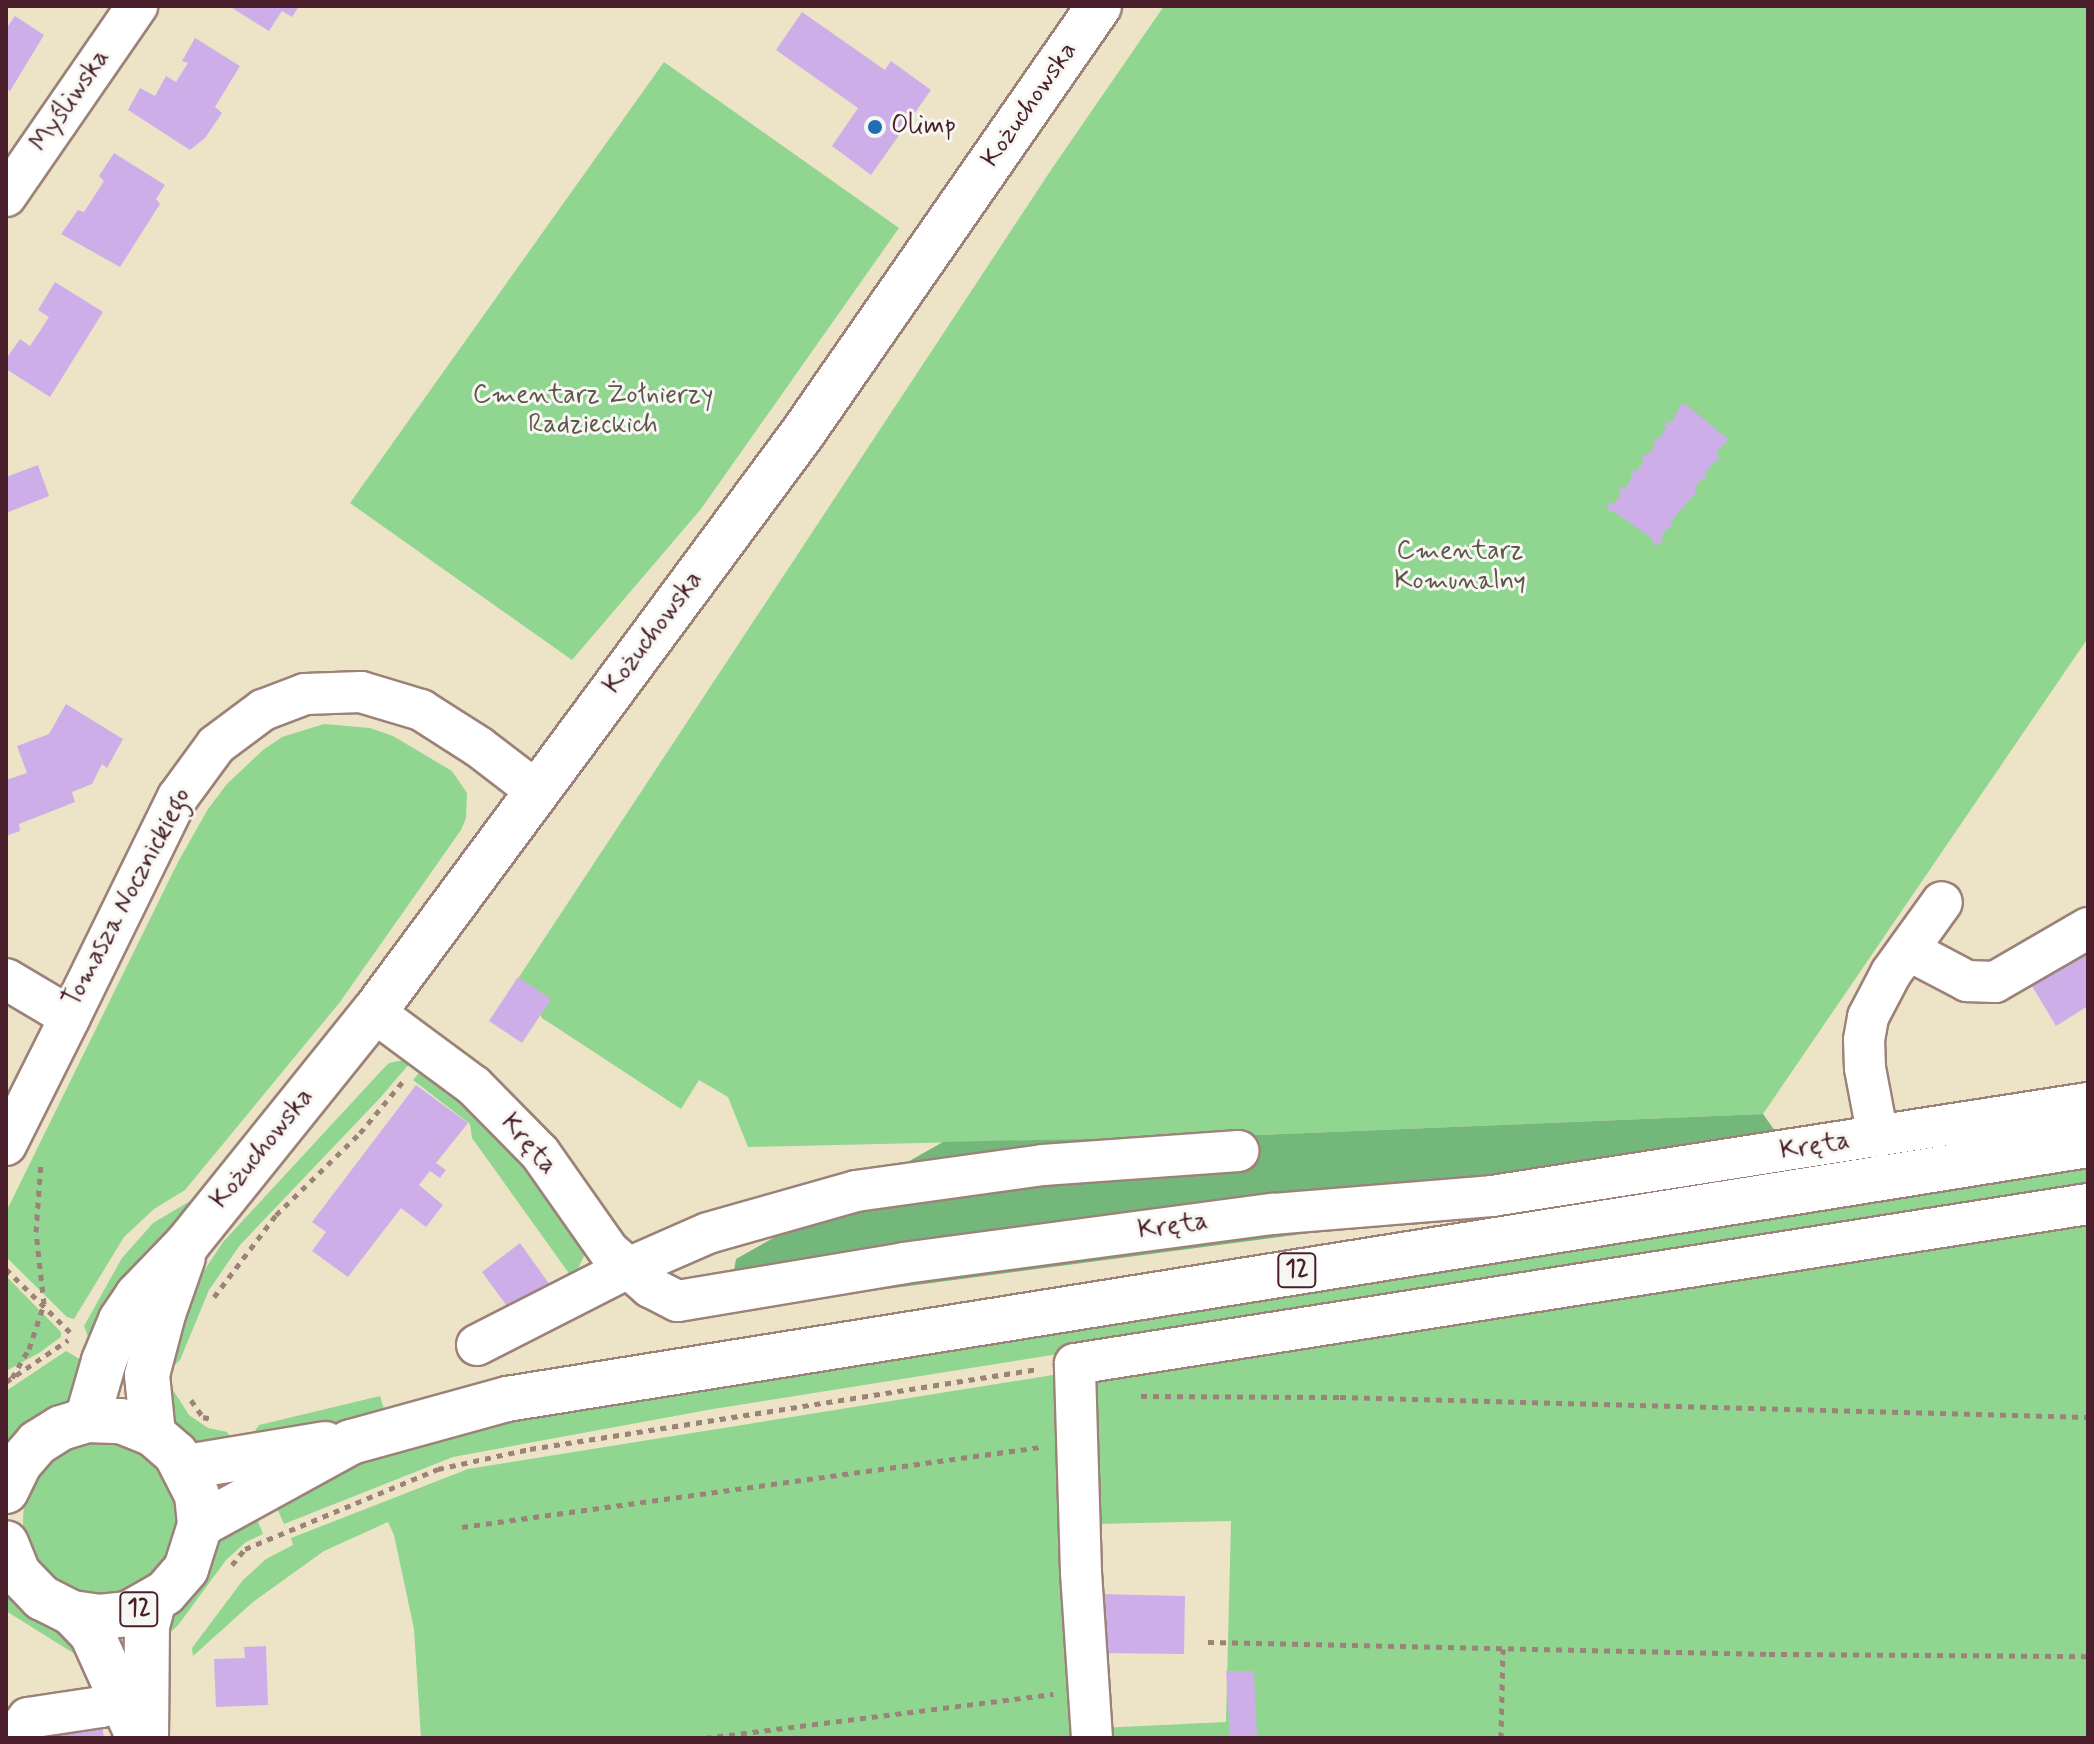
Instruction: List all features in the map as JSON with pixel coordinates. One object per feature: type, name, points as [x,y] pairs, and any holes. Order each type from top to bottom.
[{"type":"main road","name":"Kożuchowska","points":[[87,1420],[104,1361],[121,1320],[137,1296],[188,1243],[374,1012],[535,790],[802,434],[1099,6]]},
{"type":"main road","name":"12","points":[[186,1467],[304,1445],[351,1442],[507,1399],[632,1376],[2088,1145]]},
{"type":"main road","name":"Kożuchowska","points":[[153,1434],[147,1375],[163,1314],[188,1243]]},
{"type":"main road","name":"12","points":[[6,1489],[19,1464],[37,1443],[61,1428],[87,1420],[121,1421],[153,1434],[186,1467],[197,1495],[200,1525],[186,1569],[153,1603],[128,1614],[100,1617],[72,1613],[42,1598],[10,1561]]},
{"type":"main road","name":"12","points":[[200,1525],[351,1442]]},
{"type":"main road","points":[[146,1738],[147,1626],[153,1603]]},
{"type":"main road","points":[[72,1613],[92,1634],[139,1738]]},
{"type":"street","name":"Myśliwska","points":[[6,196],[137,6]]},
{"type":"street","name":"Tomasza Nocznickiego","points":[[6,979],[70,1017],[178,797],[216,745],[263,710],[305,694],[361,692],[421,710],[479,747],[535,790]]},
{"type":"street","points":[[1878,1137],[1865,1068],[1864,1040],[1878,996],[1942,902]]},
{"type":"street","points":[[1908,950],[1967,981],[1995,982],[2088,928]]},
{"type":"street","name":"Kręta","points":[[374,1012],[485,1097],[540,1153],[609,1251],[650,1287],[678,1301],[904,1263],[1273,1214],[1492,1196],[2088,1103]]},
{"type":"street","points":[[24,1150],[70,1017]]},
{"type":"street","points":[[477,1345],[628,1268],[708,1233],[856,1191],[1043,1165],[1238,1151]]},
{"type":"street","points":[[1092,1738],[1075,1364],[2088,1204]]},
{"type":"street","points":[[13,1738],[28,1718],[101,1707],[117,1693]]},
{"type":"path","points":[[213,1299],[276,1215],[360,1133],[415,1068]]},
{"type":"path","points":[[9,1380],[29,1349],[44,1304],[36,1232],[37,1192],[24,1150]]},
{"type":"path","points":[[6,1269],[74,1336],[9,1380]]},
{"type":"path","points":[[229,1569],[245,1549],[438,1469],[530,1449],[1075,1364]]},
{"type":"path","points":[[1138,1396],[1340,1397],[2088,1417]]},
{"type":"path","points":[[462,1527],[1077,1443]]},
{"type":"path","points":[[1208,1642],[2088,1656]]},
{"type":"path","points":[[1501,1738],[1503,1649]]},
{"type":"path","points":[[705,1738],[1089,1690]]},
{"type":"green space","name":"Cmentarz Komunalny","points":[[1164,6],[2088,6],[2088,638],[1763,1114],[1259,1135],[748,1147],[728,1097],[699,1080],[681,1109],[542,1018],[519,977],[1053,167]]},
{"type":"green space","name":"Cmentarz Żołnierzy Radzieckich","points":[[664,62],[899,228],[701,509],[572,660],[350,503]]},
{"type":"green space","points":[[324,724],[370,728],[393,736],[452,771],[467,793],[466,818],[461,830],[340,1002],[185,1190],[154,1209],[124,1237],[74,1319],[67,1317],[6,1257],[6,1212],[178,862],[208,809],[227,784],[263,750],[282,737]]},
{"type":"green space","points":[[403,1060],[410,1063],[380,1098],[240,1245],[209,1290],[180,1360],[171,1368],[188,1295],[223,1242],[382,1070],[389,1063]]},
{"type":"green space","points":[[422,1069],[481,1118],[525,1162],[582,1245],[584,1256],[573,1279],[472,1138],[470,1124],[413,1080]]},
{"type":"green space","points":[[1763,1114],[1780,1138],[1447,1215],[727,1310],[736,1259],[943,1142],[1259,1135]]},
{"type":"green space","points":[[2088,1167],[2088,1190],[713,1409],[453,1457],[284,1524],[273,1499],[384,1455],[485,1425]]},
{"type":"green space","points":[[192,1200],[144,1260],[98,1347],[88,1337],[84,1326],[122,1258],[153,1223]]},
{"type":"green space","points":[[2088,1213],[2088,1738],[1101,1738],[1100,1728],[1226,1722],[1231,1521],[1094,1524],[1095,1376]]},
{"type":"green space","points":[[6,1276],[61,1332],[61,1337],[6,1371]]},
{"type":"green space","points":[[66,1351],[93,1367],[72,1405],[6,1460],[6,1391]]},
{"type":"green space","points":[[1059,1374],[1070,1712],[1075,1738],[421,1738],[414,1629],[394,1535],[388,1522],[324,1551],[253,1602],[193,1656],[192,1648],[243,1580],[266,1559],[293,1545],[291,1538],[468,1469]]},
{"type":"green space","points":[[173,1390],[189,1415],[208,1428],[227,1432],[233,1442],[205,1446],[184,1433],[168,1415],[162,1391]]},
{"type":"green space","points":[[380,1396],[385,1412],[257,1443],[254,1432],[259,1425]]},
{"type":"green space","points":[[100,1443],[129,1449],[154,1466],[171,1491],[177,1520],[171,1549],[154,1574],[129,1591],[100,1597],[71,1591],[46,1574],[29,1549],[23,1520],[29,1491],[46,1466],[71,1449]]},
{"type":"green space","points":[[253,1509],[263,1534],[246,1542],[226,1560],[179,1624],[160,1643],[166,1619],[217,1539]]},
{"type":"green space","points":[[6,1588],[68,1633],[91,1664],[6,1611]]},
{"type":"building","points":[[229,6],[299,6],[292,17],[282,11],[269,31]]},
{"type":"building","points":[[802,12],[885,70],[891,61],[931,90],[871,175],[832,146],[858,108],[776,50]]},
{"type":"building","points":[[15,16],[44,35],[10,91],[6,89],[6,29]]},
{"type":"building","points":[[195,38],[240,66],[215,107],[222,113],[205,138],[190,150],[128,110],[140,88],[155,96],[166,76],[176,82],[188,63],[182,61]]},
{"type":"building","points":[[114,153],[165,185],[156,199],[160,204],[120,267],[61,234],[78,210],[84,212],[104,181],[99,176]]},
{"type":"building","points":[[55,282],[103,312],[50,397],[6,369],[6,359],[20,339],[30,346],[49,317],[38,310]]},
{"type":"building","points":[[1681,404],[1728,439],[1716,453],[1720,460],[1714,461],[1705,474],[1706,480],[1702,478],[1694,490],[1697,492],[1671,522],[1672,528],[1669,526],[1660,538],[1664,541],[1656,545],[1652,544],[1654,540],[1613,511],[1608,512],[1610,508],[1606,506],[1609,502],[1613,505],[1622,492],[1618,490],[1621,486],[1625,489],[1633,476],[1630,474],[1632,470],[1636,472],[1644,461],[1641,457],[1644,454],[1647,456],[1656,444],[1652,442],[1655,438],[1658,440],[1667,427],[1662,425],[1673,421]]},
{"type":"building","points":[[38,465],[49,496],[6,513],[6,477]]},
{"type":"building","points":[[66,704],[123,739],[107,768],[102,764],[92,784],[72,792],[75,802],[19,824],[20,831],[6,836],[6,780],[27,773],[17,746],[49,734]]},
{"type":"building","points":[[2088,947],[2088,1006],[2056,1026],[2026,976]]},
{"type":"building","points":[[518,977],[551,999],[522,1043],[489,1021]]},
{"type":"building","points":[[416,1085],[468,1123],[436,1163],[446,1170],[440,1178],[430,1171],[419,1185],[443,1205],[426,1227],[401,1208],[348,1277],[312,1251],[326,1232],[312,1222]]},
{"type":"building","points":[[520,1243],[550,1285],[512,1313],[482,1272]]},
{"type":"building","points":[[1099,1594],[1185,1596],[1184,1654],[1098,1653]]},
{"type":"building","points":[[266,1646],[268,1705],[216,1707],[214,1659],[245,1658],[244,1647]]},
{"type":"building","points":[[1226,1671],[1254,1671],[1257,1738],[1230,1738]]},
{"type":"building","points":[[101,1718],[104,1738],[46,1738],[45,1727]]},
{"type":"place","name":"Olimp","points":[[875,127]]}]
